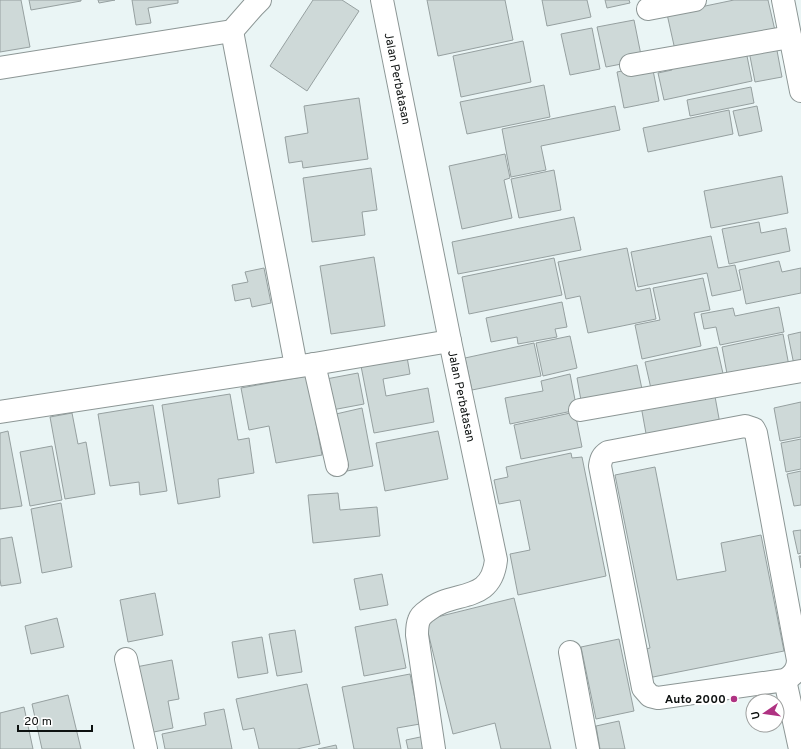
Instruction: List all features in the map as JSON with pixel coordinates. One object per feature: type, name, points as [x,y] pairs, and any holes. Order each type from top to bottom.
[{"type":"street","points":[[0,68],[232,31],[260,0]]},
{"type":"street","name":"Jalan Perbatasan","points":[[382,0],[450,341],[496,560],[495,569],[492,576],[482,589],[431,607],[419,619],[417,635],[434,749]]},
{"type":"street","points":[[648,9],[696,0]]},
{"type":"street","points":[[783,0],[801,91]]},
{"type":"street","points":[[232,31],[305,365],[337,466]]},
{"type":"street","points":[[631,65],[790,37]]},
{"type":"street","points":[[0,412],[450,341]]},
{"type":"street","points":[[580,410],[801,372]]},
{"type":"street","points":[[745,426],[754,429],[756,432],[798,660],[798,666],[795,672],[791,677],[785,680],[658,698],[650,696],[646,692],[643,688],[600,466],[600,461],[608,452],[745,426]]},
{"type":"street","points":[[570,652],[588,749]]},
{"type":"street","points":[[126,659],[146,749]]},
{"type":"street","points":[[785,680],[800,749]]},
{"type":"building","points":[[0,0],[21,0],[30,47],[0,52]]},
{"type":"building","points":[[29,0],[81,0],[81,1],[31,10]]},
{"type":"building","points":[[98,0],[115,0],[99,3]]},
{"type":"building","points":[[132,0],[178,0],[178,3],[148,8],[151,23],[136,25]]},
{"type":"building","points":[[313,0],[342,0],[359,11],[307,91],[270,66]]},
{"type":"building","points":[[427,0],[505,0],[513,40],[438,56]]},
{"type":"building","points":[[542,0],[587,0],[591,17],[547,26]]},
{"type":"building","points":[[605,0],[629,0],[630,3],[607,8]]},
{"type":"building","points":[[734,0],[768,0],[776,35],[675,50],[667,14]]},
{"type":"building","points":[[634,20],[642,60],[606,67],[597,27]]},
{"type":"building","points":[[592,28],[600,69],[570,75],[561,34]]},
{"type":"building","points":[[775,40],[782,77],[755,82],[748,46]]},
{"type":"building","points":[[523,41],[531,82],[461,97],[453,56]]},
{"type":"building","points":[[745,46],[752,81],[664,100],[658,73],[672,70],[671,61]]},
{"type":"building","points":[[652,65],[659,101],[624,108],[617,72]]},
{"type":"building","points":[[544,85],[550,117],[467,134],[460,102]]},
{"type":"building","points":[[751,87],[754,103],[690,116],[687,100]]},
{"type":"building","points":[[359,98],[368,159],[303,168],[302,161],[289,163],[285,137],[308,133],[304,106]]},
{"type":"building","points":[[615,106],[620,130],[541,146],[546,170],[511,177],[502,129]]},
{"type":"building","points":[[757,106],[762,131],[739,136],[733,111]]},
{"type":"building","points":[[729,110],[733,134],[648,152],[643,128]]},
{"type":"building","points":[[505,154],[510,178],[504,180],[512,218],[462,229],[449,166]]},
{"type":"building","points":[[371,168],[377,210],[362,212],[365,235],[312,242],[303,178]]},
{"type":"building","points":[[554,170],[561,210],[519,218],[511,179]]},
{"type":"building","points":[[782,176],[788,213],[711,228],[704,191]]},
{"type":"building","points":[[574,217],[581,250],[458,274],[452,242]]},
{"type":"building","points":[[759,222],[761,233],[786,228],[790,251],[729,264],[722,229]]},
{"type":"building","points":[[711,236],[718,268],[735,265],[741,290],[712,296],[707,273],[638,287],[631,252]]},
{"type":"building","points":[[627,248],[636,291],[650,288],[656,319],[588,333],[580,296],[566,299],[558,262]]},
{"type":"building","points":[[374,257],[385,326],[331,334],[320,266]]},
{"type":"building","points":[[554,258],[562,295],[469,314],[462,277]]},
{"type":"building","points":[[779,261],[782,272],[801,268],[801,293],[746,304],[739,270]]},
{"type":"building","points":[[264,268],[271,303],[252,307],[250,298],[235,301],[232,285],[248,282],[245,272]]},
{"type":"building","points":[[703,278],[710,310],[694,313],[701,346],[642,359],[635,325],[660,320],[653,288]]},
{"type":"building","points":[[562,302],[567,327],[555,329],[557,337],[518,344],[517,337],[491,342],[486,318]]},
{"type":"building","points":[[779,307],[784,332],[720,345],[716,327],[704,329],[701,314],[733,308],[735,316]]},
{"type":"building","points":[[801,332],[801,364],[794,365],[788,335]]},
{"type":"building","points":[[783,334],[789,366],[728,379],[722,347]]},
{"type":"building","points":[[570,336],[577,368],[543,376],[536,343]]},
{"type":"building","points":[[534,343],[541,376],[472,390],[465,358]]},
{"type":"building","points":[[717,347],[724,378],[652,393],[645,362]]},
{"type":"building","points":[[407,357],[410,374],[383,379],[386,396],[428,388],[434,422],[374,433],[361,366]]},
{"type":"building","points":[[637,365],[643,394],[582,406],[577,378]]},
{"type":"building","points":[[358,373],[364,404],[332,410],[326,379]]},
{"type":"building","points":[[570,374],[577,410],[510,424],[505,398],[543,391],[541,381]]},
{"type":"building","points":[[307,376],[322,455],[276,463],[269,426],[249,430],[241,388]]},
{"type":"building","points":[[714,391],[720,424],[647,439],[641,406]]},
{"type":"building","points":[[230,394],[238,440],[249,438],[254,473],[218,479],[220,497],[178,504],[162,405]]},
{"type":"building","points":[[801,402],[801,437],[780,441],[774,408]]},
{"type":"building","points":[[153,405],[167,491],[140,495],[139,482],[110,486],[98,414]]},
{"type":"building","points":[[362,408],[373,466],[347,471],[336,414]]},
{"type":"building","points":[[575,412],[582,447],[521,459],[514,425]]},
{"type":"building","points":[[72,413],[78,444],[86,442],[95,494],[65,499],[50,417]]},
{"type":"building","points":[[8,431],[22,506],[0,509],[0,433]]},
{"type":"building","points":[[438,431],[448,479],[385,491],[376,443]]},
{"type":"building","points":[[801,439],[801,469],[786,472],[781,443]]},
{"type":"building","points":[[52,446],[62,500],[30,506],[20,452]]},
{"type":"building","points":[[571,453],[572,458],[582,457],[606,576],[518,595],[510,554],[530,550],[520,500],[499,504],[494,480],[508,477],[506,467]]},
{"type":"building","points":[[655,467],[677,580],[726,571],[721,543],[761,535],[784,651],[643,679],[638,651],[650,648],[615,475]]},
{"type":"building","points":[[801,471],[801,505],[794,506],[787,474]]},
{"type":"building","points":[[338,493],[340,510],[377,507],[380,536],[313,543],[308,495]]},
{"type":"building","points":[[61,503],[72,567],[42,573],[31,509]]},
{"type":"building","points":[[801,530],[801,553],[798,554],[793,531]]},
{"type":"building","points":[[12,537],[21,583],[1,586],[0,539]]},
{"type":"building","points":[[799,556],[801,556],[801,568]]},
{"type":"building","points":[[382,574],[388,605],[360,610],[354,579]]},
{"type":"building","points":[[155,593],[163,635],[128,642],[120,600]]},
{"type":"building","points":[[514,598],[551,749],[501,749],[495,723],[453,734],[425,620]]},
{"type":"building","points":[[57,618],[64,647],[31,654],[25,626]]},
{"type":"building","points":[[396,619],[406,668],[364,676],[355,627]]},
{"type":"building","points":[[295,630],[302,672],[277,676],[269,634]]},
{"type":"building","points":[[262,637],[268,673],[238,678],[232,642]]},
{"type":"building","points":[[619,639],[634,711],[596,719],[581,647]]},
{"type":"building","points":[[172,660],[179,699],[168,701],[173,728],[149,733],[136,667]]},
{"type":"building","points":[[410,674],[420,724],[397,728],[401,749],[354,749],[342,687]]},
{"type":"building","points":[[307,684],[320,744],[297,749],[259,749],[254,728],[243,730],[236,699]]},
{"type":"building","points":[[68,695],[81,749],[42,749],[32,704]]},
{"type":"building","points":[[24,707],[33,749],[0,749],[0,713]]},
{"type":"building","points":[[224,709],[232,749],[165,749],[162,734],[206,725],[204,713]]},
{"type":"building","points":[[619,721],[625,749],[600,749],[596,726]]},
{"type":"building","points":[[425,736],[427,749],[408,749],[406,740]]},
{"type":"building","points":[[336,745],[337,749],[318,749]]},
{"type":"place","name":"Auto 2000","points":[[734,699]]}]
